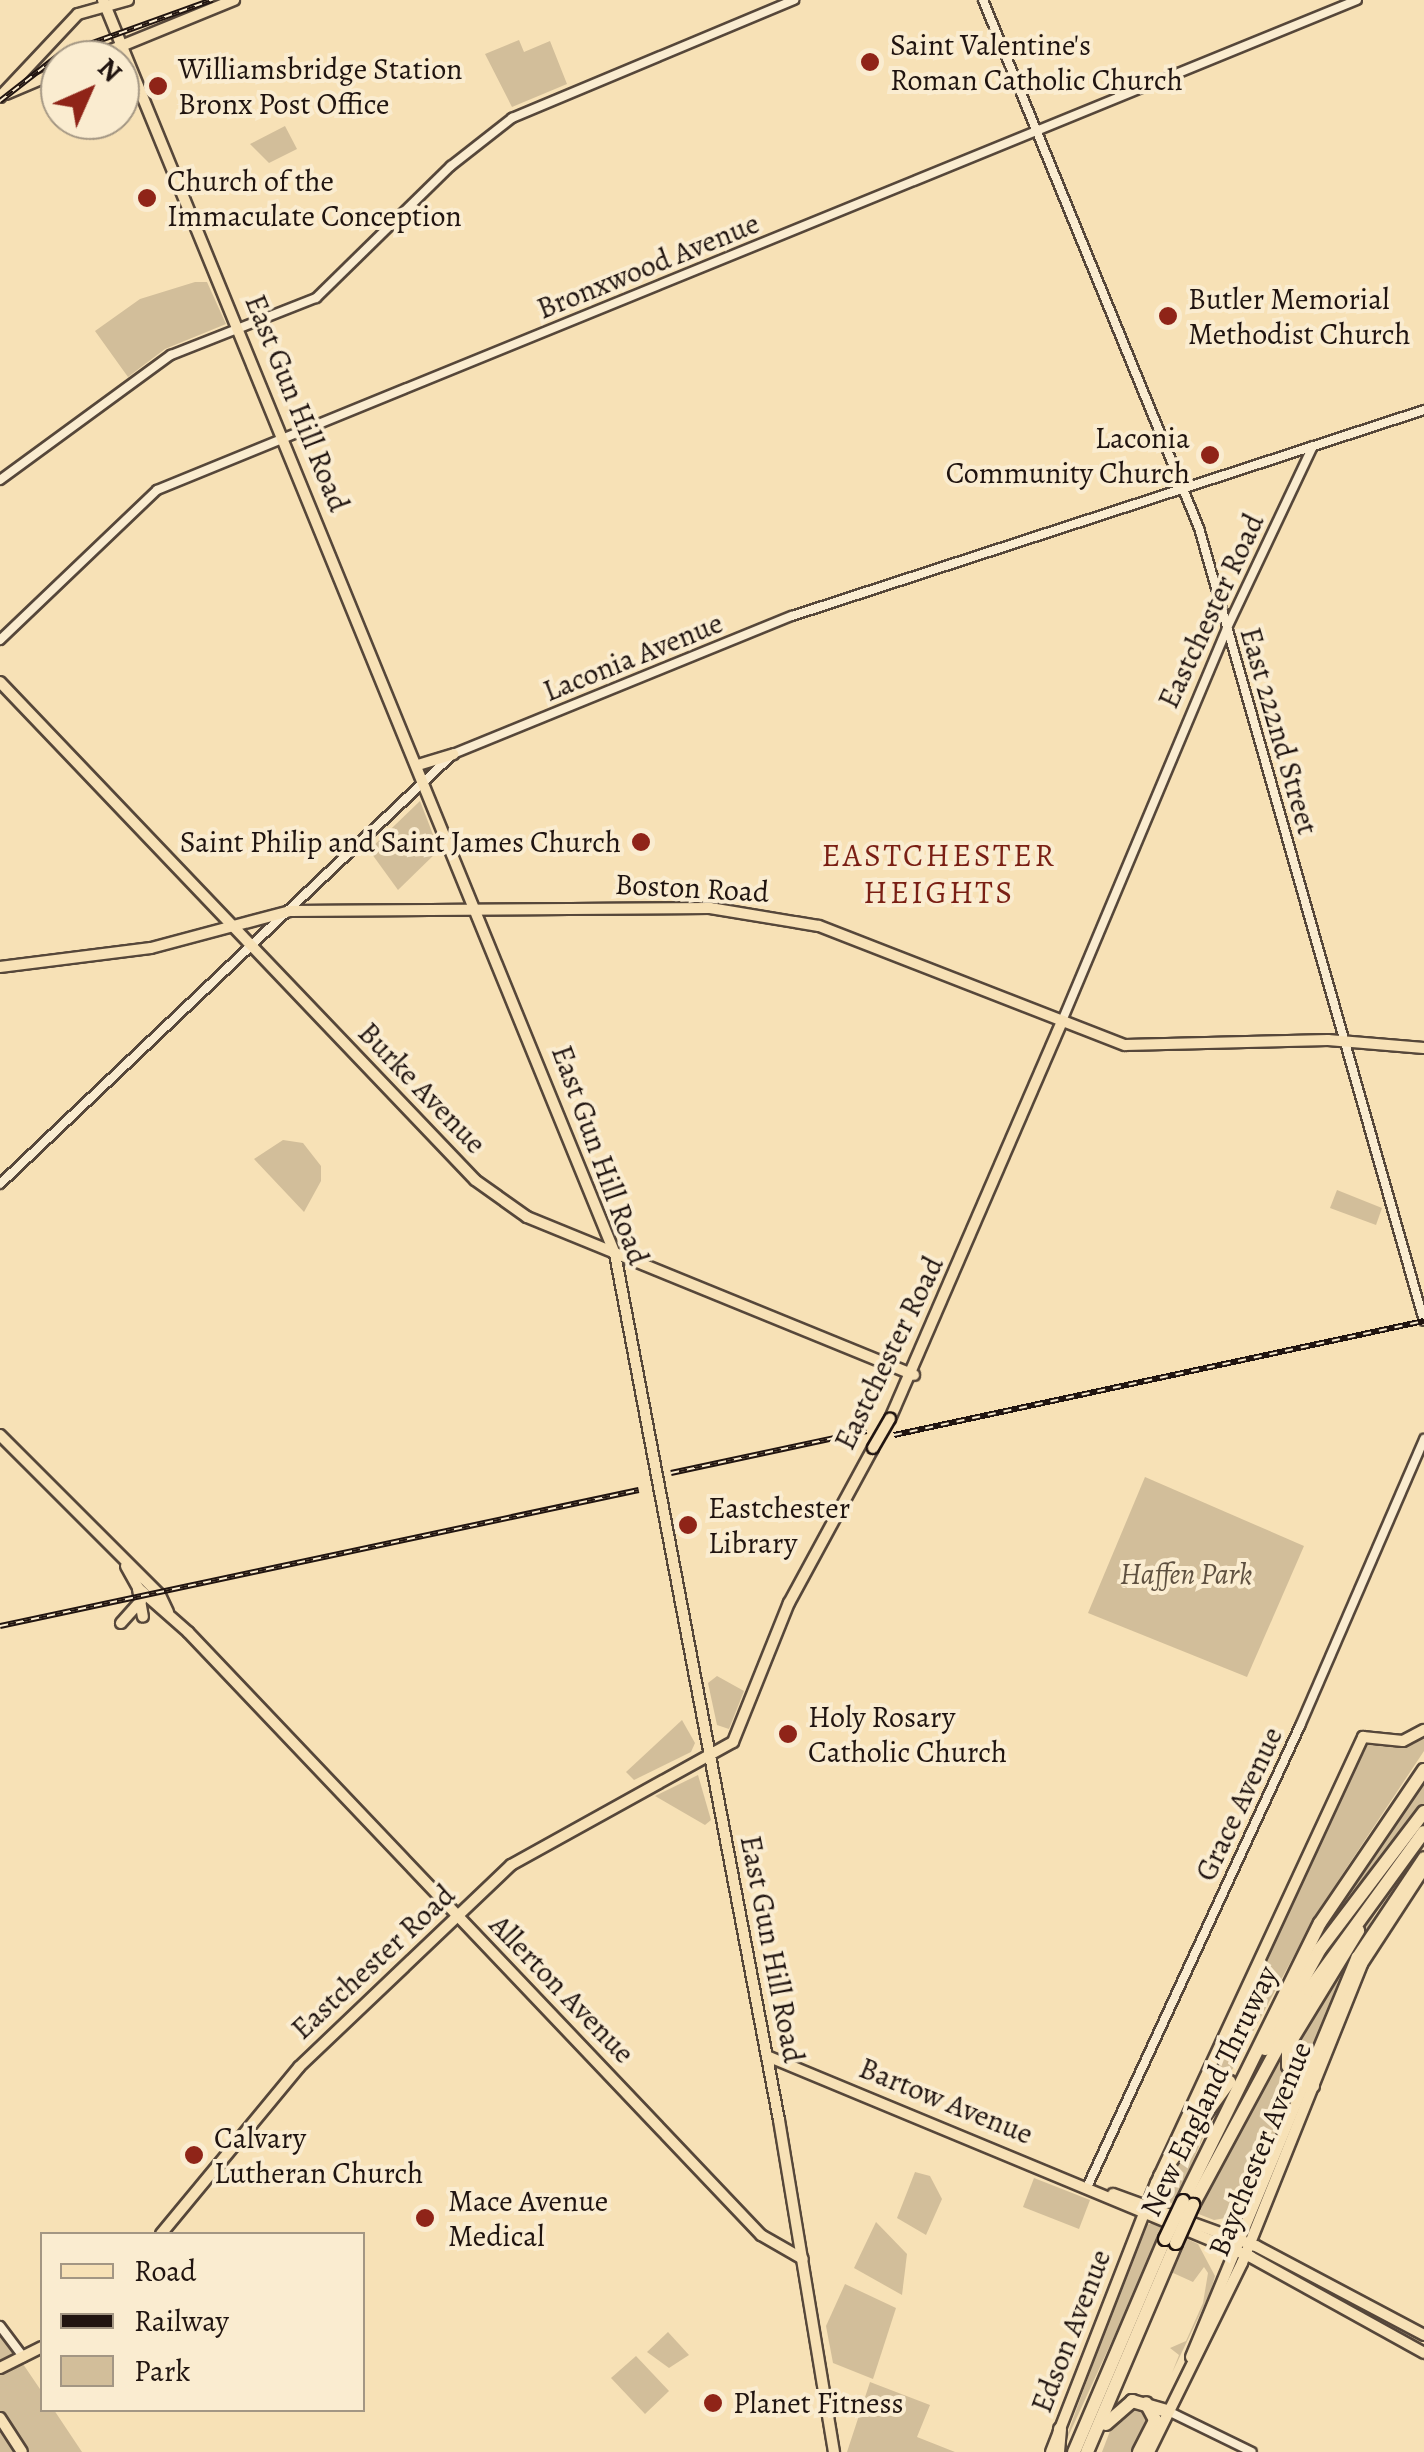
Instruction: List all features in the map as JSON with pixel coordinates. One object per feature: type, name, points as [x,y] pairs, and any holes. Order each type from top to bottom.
[{"type":"highway","points":[[1373,1839],[1424,1757]]},
{"type":"highway","name":"New England Thruway","points":[[1074,2452],[1272,2012],[1373,1839],[1424,1770]]},
{"type":"highway","points":[[1237,2116],[1304,1974],[1424,1812]]},
{"type":"highway","name":"New England Thruway","points":[[1188,2203],[1309,1990],[1424,1832]]},
{"type":"highway","points":[[1310,2084],[1288,2066],[1288,2046],[1404,1856]]},
{"type":"highway","points":[[1160,2176],[1272,2012]]},
{"type":"highway","name":"New England Thruway","points":[[1088,2452],[1171,2241]]},
{"type":"highway","points":[[1088,2452],[1117,2408],[1144,2401],[1168,2412]]},
{"type":"highway","points":[[1139,2452],[1155,2420],[1144,2401]]},
{"type":"highway","points":[[1054,2452],[1060,2430]]},
{"type":"main road","points":[[0,97],[69,22],[82,0]]},
{"type":"main road","points":[[69,22],[105,3],[128,0]]},
{"type":"main road","points":[[137,40],[234,0]]},
{"type":"main road","name":"East Gun Hill Road","points":[[105,3],[120,40]]},
{"type":"main road","points":[[33,63],[34,71],[40,74]]},
{"type":"main road","points":[[0,97],[40,80]]},
{"type":"main road","name":"East Gun Hill Road","points":[[140,89],[615,1254],[767,2056],[834,2452]]},
{"type":"main road","name":"Burke Avenue","points":[[0,682],[475,1180],[527,1218],[914,1376]]},
{"type":"main road","points":[[418,765],[453,754]]},
{"type":"main road","name":"Boston Road","points":[[0,967],[151,948],[290,910],[756,912],[820,926],[1126,1045],[1344,1040],[1424,1048]]},
{"type":"main road","name":"Eastchester Road","points":[[163,2232],[299,2066],[458,1916],[535,1850],[738,1735],[788,1602],[914,1376],[1062,1021]]},
{"type":"main road","name":"Allerton Avenue","points":[[0,1435],[126,1566],[160,1595],[168,1612]]},
{"type":"main road","name":"Allerton Avenue","points":[[126,1566],[139,1594],[168,1612],[761,2235],[803,2260]]},
{"type":"main road","points":[[139,1594],[143,1618]]},
{"type":"main road","points":[[121,1623],[139,1594]]},
{"type":"main road","name":"Edson Avenue","points":[[1060,2430],[1146,2208],[1363,1737],[1403,1741],[1424,1730]]},
{"type":"main road","name":"Baychester Avenue","points":[[1175,2396],[1189,2368],[1193,2342],[1243,2247],[1375,1930],[1424,1856]]},
{"type":"main road","name":"Baychester Avenue","points":[[1375,1930],[1424,1869]]},
{"type":"main road","name":"Bartow Avenue","points":[[767,2056],[1367,2299],[1424,2336]]},
{"type":"main road","name":"Bartow Avenue","points":[[1243,2247],[1424,2353]]},
{"type":"main road","points":[[0,2368],[40,2348]]},
{"type":"main road","points":[[1149,2452],[1175,2396]]},
{"type":"main road","points":[[0,2418],[22,2452]]},
{"type":"street","points":[[0,480],[171,355],[316,298],[450,166],[512,118],[794,0]]},
{"type":"street","name":"East 222nd Street","points":[[983,0],[1183,488],[1227,628],[1424,1321]]},
{"type":"street","name":"Bronxwood Avenue","points":[[0,640],[157,490],[1357,0]]},
{"type":"street","name":"Laconia Avenue","points":[[0,1184],[453,754],[792,616],[1424,410]]},
{"type":"street","name":"Eastchester Road","points":[[1062,1021],[1227,628],[1313,446]]},
{"type":"street","name":"Grace Avenue","points":[[1088,2185],[1300,1726],[1424,1438]]},
{"type":"street","points":[[0,2326],[23,2356]]},
{"type":"street","points":[[1175,2396],[1179,2409],[1197,2424]]},
{"type":"street","points":[[1168,2412],[1252,2452]]},
{"type":"green space","points":[[519,40],[524,52],[550,41],[567,84],[512,107],[485,54]]},
{"type":"green space","points":[[285,126],[297,149],[269,163],[250,144]]},
{"type":"green space","points":[[207,282],[226,324],[165,349],[128,377],[95,331],[140,299]]},
{"type":"green space","points":[[420,801],[439,850],[398,890],[369,850]]},
{"type":"green space","points":[[283,1140],[303,1143],[321,1166],[321,1181],[304,1212],[254,1159]]},
{"type":"green space","points":[[1337,1190],[1382,1208],[1376,1225],[1330,1208]]},
{"type":"green space","name":"Haffen Park","points":[[1145,1477],[1304,1546],[1247,1677],[1088,1613]]},
{"type":"green space","points":[[717,1676],[744,1691],[729,1729],[717,1725],[708,1683]]},
{"type":"green space","points":[[682,1720],[695,1743],[691,1752],[634,1780],[626,1772]]},
{"type":"green space","points":[[1424,1732],[1424,1751],[1318,1911],[1234,2067],[1182,2138],[1368,1741],[1393,1744]]},
{"type":"green space","points":[[698,1775],[711,1820],[705,1825],[655,1796]]},
{"type":"green space","points":[[1424,1784],[1424,1807],[1312,1955],[1343,1900]]},
{"type":"green space","points":[[1386,1893],[1346,1969],[1303,2072],[1294,2065],[1293,2043]]},
{"type":"green space","points":[[1285,2043],[1300,2082],[1253,2200],[1237,2216],[1214,2220],[1196,2213]]},
{"type":"green space","points":[[1215,2110],[1174,2204],[1159,2198],[1157,2192]]},
{"type":"green space","points":[[915,2172],[930,2176],[942,2199],[926,2235],[897,2218]]},
{"type":"green space","points":[[1034,2178],[1090,2200],[1079,2229],[1023,2207]]},
{"type":"green space","points":[[876,2222],[907,2254],[902,2295],[854,2268]]},
{"type":"green space","points":[[1153,2223],[1162,2228],[1160,2236],[1061,2452],[1143,2226]]},
{"type":"green space","points":[[1185,2238],[1198,2244],[1215,2276],[1172,2373],[1179,2355],[1170,2348],[1186,2341],[1203,2303],[1208,2273],[1204,2267],[1193,2282],[1171,2272]]},
{"type":"green space","points":[[845,2284],[896,2308],[873,2379],[833,2363],[826,2326]]},
{"type":"green space","points":[[0,2330],[40,2389],[40,2412],[55,2412],[82,2452],[0,2452]]},
{"type":"green space","points":[[668,2332],[689,2355],[669,2368],[647,2352]]},
{"type":"green space","points":[[636,2356],[669,2391],[645,2414],[611,2378]]},
{"type":"green space","points":[[870,2382],[930,2405],[917,2437],[955,2452],[847,2452]]},
{"type":"green space","points":[[1132,2409],[1150,2416],[1133,2452],[1102,2452],[1115,2418]]},
{"type":"railway","points":[[0,101],[59,55],[212,0]]},
{"type":"railway","points":[[894,1435],[1424,1321]]},
{"type":"railway","points":[[671,1473],[867,1431]]},
{"type":"railway","points":[[0,1626],[639,1490]]},
{"type":"place","name":"Saint Valentine's Roman Catholic Church","points":[[870,62]]},
{"type":"place","name":"Williamsbridge Station Bronx Post Office","points":[[158,86]]},
{"type":"place","name":"Church of the Immaculate Conception","points":[[147,198]]},
{"type":"place","name":"Butler Memorial Methodist Church","points":[[1168,316]]},
{"type":"place","name":"Laconia Community Church","points":[[1210,455]]},
{"type":"place","name":"Saint Philip and Saint James Church","points":[[641,842]]},
{"type":"place","name":"Eastchester Library","points":[[688,1525]]},
{"type":"place","name":"Holy Rosary Catholic Church","points":[[788,1734]]},
{"type":"place","name":"Calvary Lutheran Church","points":[[194,2155]]},
{"type":"place","name":"Mace Avenue Medical","points":[[425,2218]]},
{"type":"place","name":"Planet Fitness","points":[[713,2403]]},
{"type":"district","name":"EASTCHESTER HEIGHTS","points":[[939,874]]}]
